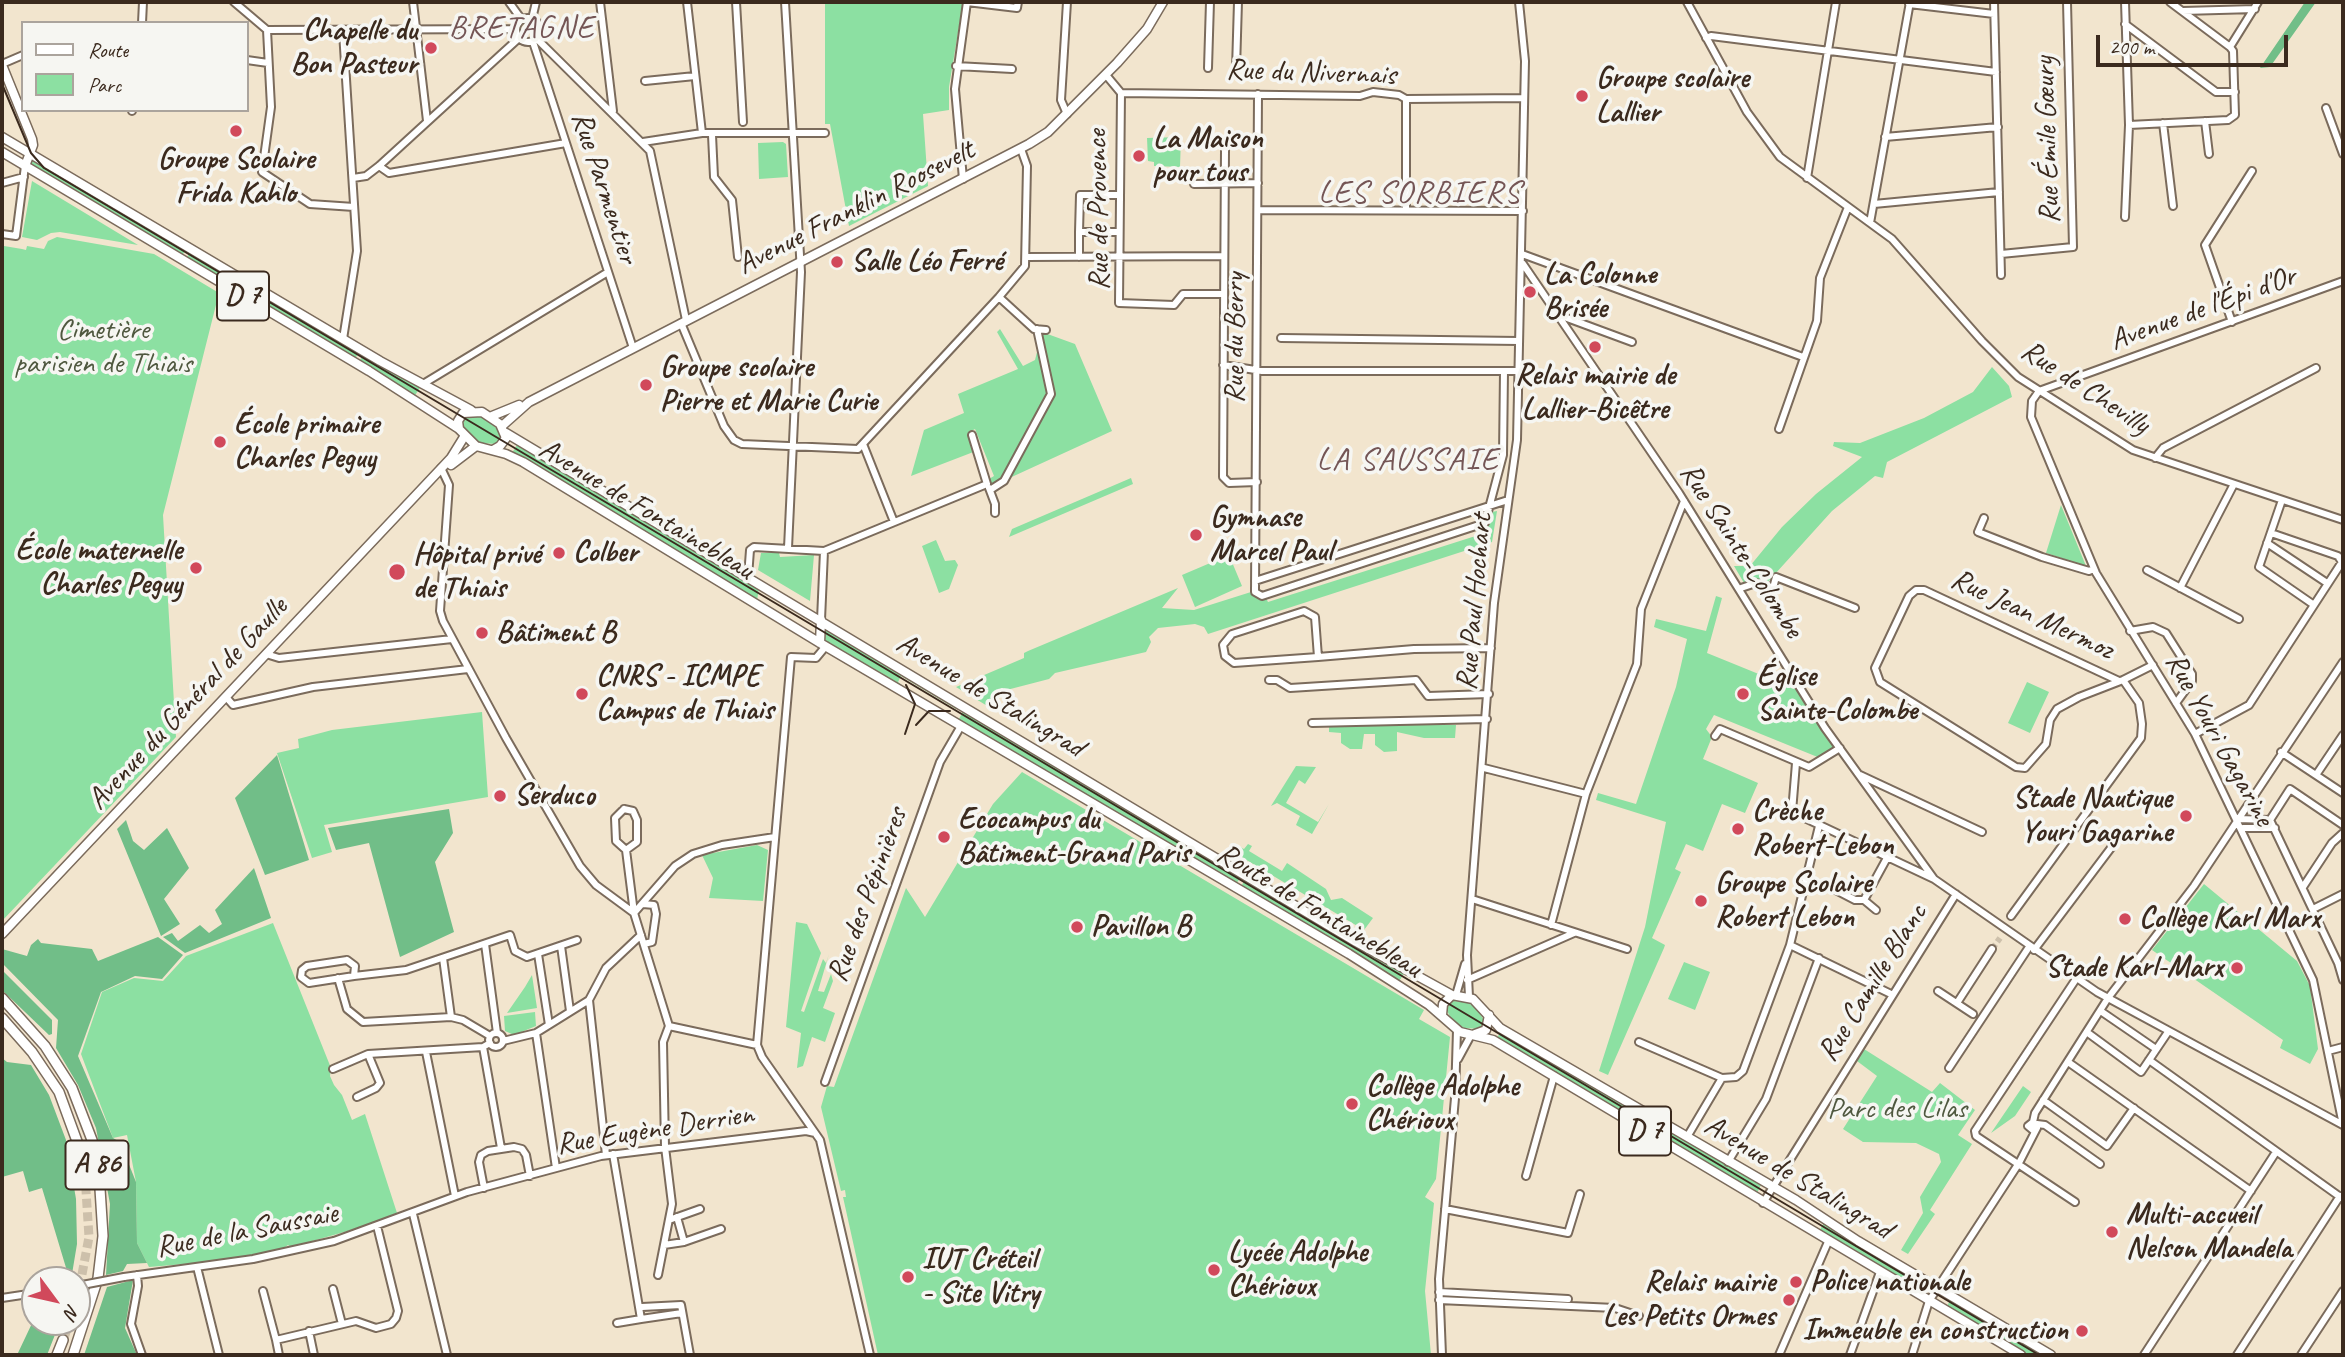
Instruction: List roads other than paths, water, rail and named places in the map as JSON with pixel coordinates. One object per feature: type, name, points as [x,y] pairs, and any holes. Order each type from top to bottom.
[{"type":"highway","name":"A 86","points":[[2,998],[46,1046],[72,1088],[92,1140],[99,1173],[103,1236],[98,1278],[73,1355]]},
{"type":"highway","name":"A 86","points":[[2,1018],[32,1052],[59,1093],[79,1144]]},
{"type":"highway","points":[[57,1355],[63,1340]]},
{"type":"main road","name":"Avenue Franklin Roosevelt","points":[[492,416],[529,402],[1021,149],[1048,132],[1106,75],[1147,29],[1163,2]]},
{"type":"main road","points":[[2,64],[21,112]]},
{"type":"main road","points":[[21,112],[32,139],[31,153],[24,166]]},
{"type":"main road","name":"D 7","points":[[2,137],[343,339],[471,410],[492,416],[504,430]]},
{"type":"main road","name":"D 7","points":[[2,152],[369,371],[476,446],[493,450]]},
{"type":"main road","name":"Avenue Franklin Roosevelt","points":[[504,430],[529,402]]},
{"type":"main road","points":[[461,433],[461,415],[471,410]]},
{"type":"main road","points":[[493,450],[503,444],[504,430]]},
{"type":"main road","name":"Avenue de Stalingrad","points":[[504,430],[712,559],[748,577],[1356,942],[1454,995]]},
{"type":"main road","name":"Avenue du Général de Gaulle","points":[[442,471],[457,451],[461,433]]},
{"type":"main road","name":"Avenue du Général de Gaulle","points":[[2,934],[407,504],[442,471],[476,446]]},
{"type":"main road","name":"Avenue de Fontainebleau","points":[[493,450],[523,462],[773,614]]},
{"type":"main road","name":"Route de Fontainebleau","points":[[773,614],[1349,954],[1442,1015]]},
{"type":"main road","points":[[821,621],[823,644]]},
{"type":"main road","points":[[1442,1015],[1443,1004],[1454,995]]},
{"type":"main road","name":"D 7","points":[[1454,995],[1469,997],[1480,1003],[1489,1015]]},
{"type":"main road","name":"D 7","points":[[1442,1015],[1457,1030],[1472,1035]]},
{"type":"main road","points":[[1472,1035],[1486,1030],[1489,1015]]},
{"type":"main road","name":"Avenue de Stalingrad","points":[[1489,1015],[1504,1030],[2051,1355]]},
{"type":"main road","name":"Avenue de Stalingrad","points":[[1472,1035],[1493,1040],[2021,1355]]},
{"type":"street","points":[[142,21],[143,2]]},
{"type":"street","points":[[234,2],[267,30],[343,32],[516,29]]},
{"type":"street","points":[[413,2],[428,121]]},
{"type":"street","points":[[509,2],[522,20]]},
{"type":"street","points":[[532,19],[536,2]]},
{"type":"street","points":[[600,2],[613,113]]},
{"type":"street","points":[[687,2],[702,133]]},
{"type":"street","points":[[736,2],[743,122]]},
{"type":"street","points":[[785,2],[801,263],[788,548]]},
{"type":"street","points":[[963,179],[955,89],[956,66],[967,2],[1017,8],[1018,2]]},
{"type":"street","points":[[1067,2],[1061,100],[1067,114]]},
{"type":"street","points":[[1208,68],[1210,2]]},
{"type":"street","points":[[1236,69],[1238,2]]},
{"type":"street","name":"Rue Paul Hochart","points":[[1469,997],[1467,955],[1484,768],[1491,648],[1517,440],[1523,264],[1525,44],[1519,2]]},
{"type":"street","name":"Rue de Chevilly","points":[[1689,2],[1751,120],[1780,157],[1888,236],[2000,360],[2039,391],[2125,446],[2343,520]]},
{"type":"street","points":[[1807,178],[1836,2]]},
{"type":"street","name":"Rue Émile Gœury","points":[[1994,2],[2001,275]]},
{"type":"street","name":"Rue Émile Gœury","points":[[2001,254],[2074,247],[2067,2]]},
{"type":"street","points":[[2125,2],[2129,125],[2125,218]]},
{"type":"street","points":[[2129,125],[2228,120],[2235,115],[2233,51],[2170,2]]},
{"type":"street","points":[[2199,2],[2199,11]]},
{"type":"street","points":[[2230,47],[2258,2]]},
{"type":"street","points":[[1870,223],[1910,3],[1994,15]]},
{"type":"street","points":[[2182,11],[2255,9]]},
{"type":"street","points":[[522,20],[532,19]]},
{"type":"street","points":[[532,19],[540,27],[535,40]]},
{"type":"street","points":[[516,29],[522,20]]},
{"type":"street","points":[[2124,24],[2216,92],[2235,92]]},
{"type":"street","points":[[516,29],[519,38]]},
{"type":"street","points":[[267,30],[271,107],[262,172],[310,204],[354,207]]},
{"type":"street","points":[[343,32],[353,178],[355,270],[343,339]]},
{"type":"street","points":[[1706,37],[1996,72]]},
{"type":"street","points":[[353,178],[366,176],[379,166],[519,38],[535,40],[650,151],[683,322],[728,434],[742,443],[858,449],[1023,270],[1026,257],[1027,166],[1021,149]]},
{"type":"street","name":"Rue Parmentier","points":[[535,40],[633,348]]},
{"type":"street","points":[[2,64],[21,56]]},
{"type":"street","points":[[248,60],[268,63]]},
{"type":"street","points":[[956,66],[1012,69]]},
{"type":"street","points":[[1106,75],[1121,93]]},
{"type":"street","points":[[645,81],[695,76]]},
{"type":"street","name":"Rue du Nivernais","points":[[1121,93],[1360,96],[1373,92],[1399,95],[1406,99],[1524,98]]},
{"type":"street","name":"Rue de Provence","points":[[1121,93],[1119,303],[1174,305],[1183,294],[1224,294]]},
{"type":"street","name":"Rue du Berry","points":[[1255,581],[1258,94]]},
{"type":"street","points":[[1406,99],[1406,209]]},
{"type":"street","points":[[2326,108],[2343,154]]},
{"type":"street","points":[[2205,121],[2209,154]]},
{"type":"street","points":[[2162,123],[2173,206]]},
{"type":"street","points":[[1885,137],[1998,127]]},
{"type":"street","points":[[643,142],[702,133],[825,133]]},
{"type":"street","points":[[712,135],[714,177],[732,200],[738,257]]},
{"type":"street","points":[[379,166],[389,173],[566,144]]},
{"type":"street","points":[[1225,149],[1223,477],[1229,483],[1256,482]]},
{"type":"street","points":[[2,234],[16,236],[24,166]]},
{"type":"street","points":[[2232,322],[2205,245],[2252,171]]},
{"type":"street","points":[[2,183],[24,177]]},
{"type":"street","points":[[1194,184],[1258,183]]},
{"type":"street","points":[[1874,204],[1999,192]]},
{"type":"street","points":[[1079,257],[1080,195],[1119,195]]},
{"type":"street","points":[[1779,429],[1817,321],[1820,278],[1848,207]]},
{"type":"street","points":[[1259,210],[1523,211]]},
{"type":"street","points":[[1079,232],[1119,232]]},
{"type":"street","points":[[1522,254],[1803,357]]},
{"type":"street","points":[[1026,257],[1224,257]]},
{"type":"street","name":"Rue Sainte-Colombe","points":[[1523,264],[1741,588],[1840,748],[1934,879]]},
{"type":"street","points":[[423,384],[608,272]]},
{"type":"street","name":"Avenue de l'Épi d'Or","points":[[2039,391],[2343,281]]},
{"type":"street","points":[[999,297],[1037,329],[1046,330]]},
{"type":"street","points":[[1567,318],[1632,342]]},
{"type":"street","points":[[748,577],[750,550],[757,547],[824,551],[1004,481],[1051,394],[1037,329]]},
{"type":"street","points":[[1281,338],[1519,341]]},
{"type":"street","points":[[1223,365],[1257,370],[1518,371]]},
{"type":"street","points":[[2155,458],[2163,448],[2316,368]]},
{"type":"street","points":[[1504,371],[1503,456],[1490,506],[1483,525],[1262,596],[1255,592],[1255,581],[1410,532],[1490,506],[1508,500]]},
{"type":"street","name":"Rue Youri Gagarine","points":[[2039,391],[2032,401],[2031,417],[2094,569],[2195,734],[2243,828],[2313,980],[2343,1125]]},
{"type":"street","points":[[972,435],[995,504],[995,513]]},
{"type":"street","points":[[863,444],[894,522]]},
{"type":"street","points":[[442,471],[449,485],[440,611],[452,639],[580,866],[596,885],[634,913]]},
{"type":"street","points":[[2180,588],[2234,484]]},
{"type":"street","points":[[2282,500],[2260,568],[2314,605]]},
{"type":"street","points":[[1551,925],[1586,794],[1637,664],[1641,609],[1684,501]]},
{"type":"street","points":[[1983,517],[1979,532],[2042,557],[2088,571],[2094,569]]},
{"type":"street","points":[[1410,532],[1415,547]]},
{"type":"street","points":[[2195,734],[2251,702],[2328,583],[2341,558],[2271,533]]},
{"type":"street","points":[[2267,543],[2328,583]]},
{"type":"street","points":[[821,621],[824,551]]},
{"type":"street","points":[[1333,556],[1338,572]]},
{"type":"street","points":[[2147,570],[2239,619]]},
{"type":"street","points":[[1741,588],[1756,583],[1773,588],[1776,577],[1855,608]]},
{"type":"street","name":"Rue Jean Mermoz","points":[[2121,680],[1924,590],[1916,590],[1909,596],[1875,668],[1880,682],[2016,767],[2025,768],[2046,744],[2050,720],[2057,709],[2121,680],[2153,665]]},
{"type":"street","points":[[1318,657],[1315,618],[1304,611],[1232,634],[1223,645],[1225,656],[1234,663],[1318,657],[1414,649],[1491,648]]},
{"type":"street","points":[[2130,631],[2153,627],[2166,633],[2193,674],[2192,681],[2176,703]]},
{"type":"street","points":[[266,654],[279,658],[452,639]]},
{"type":"street","points":[[823,644],[816,658],[791,657],[757,1045],[762,1057],[822,1145],[870,1355]]},
{"type":"street","points":[[1912,1355],[1929,1301],[2018,1163],[2035,1126],[2043,1100],[2102,1012],[2108,998],[2194,886],[2281,751],[2343,662]]},
{"type":"street","points":[[226,697],[233,705],[313,687],[468,669]]},
{"type":"street","points":[[1269,680],[1277,680],[1290,688],[1416,680],[1428,696],[1489,694]]},
{"type":"street","points":[[2011,916],[2141,738],[2143,724],[2139,703],[2121,680]]},
{"type":"street","points":[[1312,723],[1487,719]]},
{"type":"street","name":"Rue des Pépinières","points":[[825,1082],[940,762],[961,726]]},
{"type":"street","points":[[1715,736],[1720,729],[1809,767],[1840,748]]},
{"type":"street","points":[[2316,775],[2343,735]]},
{"type":"street","points":[[2281,751],[2343,793]]},
{"type":"street","points":[[1796,763],[1792,812],[1934,879],[2076,979],[2168,1032],[2343,1125]]},
{"type":"street","points":[[1484,768],[1586,794]]},
{"type":"street","points":[[1858,774],[1982,832]]},
{"type":"street","points":[[2270,820],[2290,789],[2343,825]]},
{"type":"street","points":[[626,850],[637,842],[637,820],[633,811],[624,809],[615,818],[616,841],[626,850],[634,913],[669,1026],[663,1042],[666,1147],[671,1203],[658,1275]]},
{"type":"street","points":[[2238,819],[2270,820]]},
{"type":"street","points":[[2270,820],[2313,909],[2343,981]]},
{"type":"street","points":[[1639,1042],[1723,1078],[1736,1077],[1745,1067],[1790,945],[1819,826]]},
{"type":"street","points":[[2243,828],[2275,828]]},
{"type":"street","points":[[2303,887],[2332,843],[2343,833]]},
{"type":"street","points":[[1949,1069],[2031,949],[2120,836]]},
{"type":"street","points":[[634,913],[675,866],[693,854],[722,845],[775,837]]},
{"type":"street","points":[[1864,900],[1887,858]]},
{"type":"street","points":[[1828,886],[1855,900],[1864,900],[1876,910]]},
{"type":"street","name":"Rue Camille Blanc","points":[[1763,1203],[1956,894]]},
{"type":"street","points":[[2313,909],[2343,894]]},
{"type":"street","points":[[1472,899],[1627,949]]},
{"type":"street","points":[[643,904],[654,905],[656,914],[652,942],[644,944]]},
{"type":"street","points":[[2000,938],[2005,930]]},
{"type":"street","points":[[1467,980],[1575,933]]},
{"type":"street","points":[[354,976],[355,966],[346,960],[307,966],[300,975],[309,983],[406,970],[510,935],[517,953],[527,957],[577,940]]},
{"type":"street","points":[[485,944],[492,1037],[498,1046],[503,1041],[536,1033],[589,1000],[606,968],[640,935]]},
{"type":"street","points":[[1790,945],[1893,995]]},
{"type":"street","points":[[561,946],[570,1011]]},
{"type":"street","points":[[1957,1003],[1992,949]]},
{"type":"street","points":[[538,954],[549,1025]]},
{"type":"street","name":"Rue Paul Hochart","points":[[1454,995],[1467,955]]},
{"type":"street","points":[[443,958],[451,1017]]},
{"type":"street","points":[[1728,1162],[1766,1098],[1818,958]]},
{"type":"street","points":[[338,978],[347,1009],[363,1022],[451,1017],[463,1020],[503,1041]]},
{"type":"street","points":[[2075,1202],[1976,1136],[1975,1130],[2076,979]]},
{"type":"street","points":[[1938,991],[1973,1014]]},
{"type":"street","points":[[589,1000],[609,1155],[642,1307],[641,1319]]},
{"type":"street","points":[[2102,1012],[2157,1049]]},
{"type":"street","points":[[669,1026],[757,1045]]},
{"type":"street","points":[[1442,1355],[1439,1292],[1457,1030]]},
{"type":"street","points":[[2088,1033],[2141,1072],[2168,1032]]},
{"type":"street","points":[[536,1033],[556,1168]]},
{"type":"street","points":[[1455,1071],[1460,1053],[1472,1035]]},
{"type":"street","points":[[332,1069],[368,1054],[483,1047],[492,1037]]},
{"type":"street","points":[[483,1047],[501,1148]]},
{"type":"street","points":[[2328,1051],[2343,1047]]},
{"type":"street","points":[[426,1052],[455,1196]]},
{"type":"street","points":[[357,1097],[376,1088],[380,1083],[368,1054]]},
{"type":"street","points":[[2148,1060],[2341,1198],[2237,1355]]},
{"type":"street","points":[[2068,1062],[2251,1191]]},
{"type":"street","points":[[1527,1176],[1554,1076]]},
{"type":"street","points":[[1687,1137],[1723,1078]]},
{"type":"street","points":[[2043,1100],[2107,1146],[2134,1108]]},
{"type":"street","points":[[2035,1126],[2045,1125],[2100,1164]]},
{"type":"street","name":"Rue Eugène Derrien","points":[[423,1209],[455,1196],[609,1155],[806,1131],[815,1133]]},
{"type":"street","points":[[484,1188],[479,1159],[485,1152],[514,1147],[523,1150],[530,1175]]},
{"type":"street","points":[[2144,1355],[2276,1152]]},
{"type":"street","points":[[1445,1209],[1568,1233],[1580,1194]]},
{"type":"street","name":"Rue de la Saussaie","points":[[91,1283],[294,1251],[423,1209]]},
{"type":"street","points":[[668,1220],[700,1209]]},
{"type":"street","points":[[412,1214],[447,1355]]},
{"type":"street","points":[[677,1217],[684,1242]]},
{"type":"street","points":[[275,1340],[356,1321],[376,1328],[391,1325],[398,1314],[377,1226]]},
{"type":"street","points":[[664,1245],[684,1242],[722,1229]]},
{"type":"street","points":[[1779,1355],[1828,1242]]},
{"type":"street","points":[[197,1267],[219,1355]]},
{"type":"street","points":[[1850,1355],[1880,1272]]},
{"type":"street","points":[[137,1275],[139,1284],[131,1324],[142,1355]]},
{"type":"street","points":[[333,1289],[342,1324]]},
{"type":"street","points":[[263,1291],[279,1355]]},
{"type":"street","points":[[2301,1355],[2343,1291]]},
{"type":"street","points":[[1439,1292],[1568,1299]]},
{"type":"street","points":[[2,1298],[21,1295]]},
{"type":"street","points":[[1439,1300],[1615,1308],[1639,1316]]},
{"type":"street","points":[[642,1307],[678,1303],[682,1306],[690,1355]]},
{"type":"street","points":[[617,1323],[682,1313]]},
{"type":"street","points":[[309,1331],[314,1355]]},
{"type":"tunnel","points":[[1992,949],[2000,938]]},
{"type":"tunnel","points":[[78,1144],[85,1175],[89,1237],[84,1266]]},
{"type":"tunnel","points":[[63,1340],[65,1336]]},
{"type":"tram line","points":[[2,84],[31,153],[44,168],[2039,1355]]},
{"type":"tram line","points":[[905,734],[915,704],[906,685]]},
{"type":"tram line","points":[[916,725],[929,711],[950,711]]},
{"type":"place","name":"Chapelle du Bon Pasteur","points":[[431,48]]},
{"type":"place","name":"Groupe scolaire Lallier","points":[[1582,96]]},
{"type":"place","name":"Groupe Scolaire Frida Kahlo","points":[[236,131]]},
{"type":"place","name":"La Maison pour tous","points":[[1139,156]]},
{"type":"place","name":"Salle Léo Ferré","points":[[837,262]]},
{"type":"place","name":"La Colonne Brisée","points":[[1530,292]]},
{"type":"place","name":"Relais mairie de Lallier-Bicêtre","points":[[1595,347]]},
{"type":"place","name":"Groupe scolaire Pierre et Marie Curie","points":[[646,385]]},
{"type":"place","name":"École primaire Charles Peguy","points":[[220,442]]},
{"type":"place","name":"Gymnase Marcel Paul","points":[[1196,535]]},
{"type":"place","name":"Colber","points":[[559,553]]},
{"type":"place","name":"École maternelle Charles Peguy","points":[[196,568]]},
{"type":"place","name":"Hôpital privé de Thiais","points":[[397,572]]},
{"type":"place","name":"Bâtiment B","points":[[482,633]]},
{"type":"place","name":"CNRS - ICMPE Campus de Thiais","points":[[582,694]]},
{"type":"place","name":"Église Sainte-Colombe","points":[[1743,694]]},
{"type":"place","name":"Serduco","points":[[500,796]]},
{"type":"place","name":"Stade Nautique Youri Gagarine","points":[[2186,816]]},
{"type":"place","name":"Crèche Robert-Lebon","points":[[1738,829]]},
{"type":"place","name":"Ecocampus du Bâtiment-Grand Paris","points":[[944,837]]},
{"type":"place","name":"Groupe Scolaire Robert Lebon","points":[[1701,901]]},
{"type":"place","name":"Collège Karl Marx","points":[[2125,919]]},
{"type":"place","name":"Pavillon B","points":[[1077,927]]},
{"type":"place","name":"Stade Karl-Marx","points":[[2237,968]]},
{"type":"place","name":"Collège Adolphe Chérioux","points":[[1352,1104]]},
{"type":"place","name":"Multi-accueil Nelson Mandela","points":[[2112,1232]]},
{"type":"place","name":"Lycée Adolphe Chérioux","points":[[1214,1270]]},
{"type":"place","name":"IUT Créteil - Site Vitry","points":[[908,1277]]},
{"type":"place","name":"Police nationale","points":[[1796,1282]]},
{"type":"place","name":"Relais mairie Les Petits Ormes","points":[[1789,1300]]},
{"type":"place","name":"Immeuble en construction","points":[[2082,1331]]},
{"type":"district","name":"BRETAGNE","points":[[522,29]]},
{"type":"district","name":"LES SORBIERS","points":[[1420,194]]},
{"type":"district","name":"LA SAUSSAIE","points":[[1408,461]]},
{"type":"park label","name":"Cimetière parisien de Thiais","points":[[103,347]]},
{"type":"park label","name":"Parc des Lilas","points":[[1897,1109]]}]
